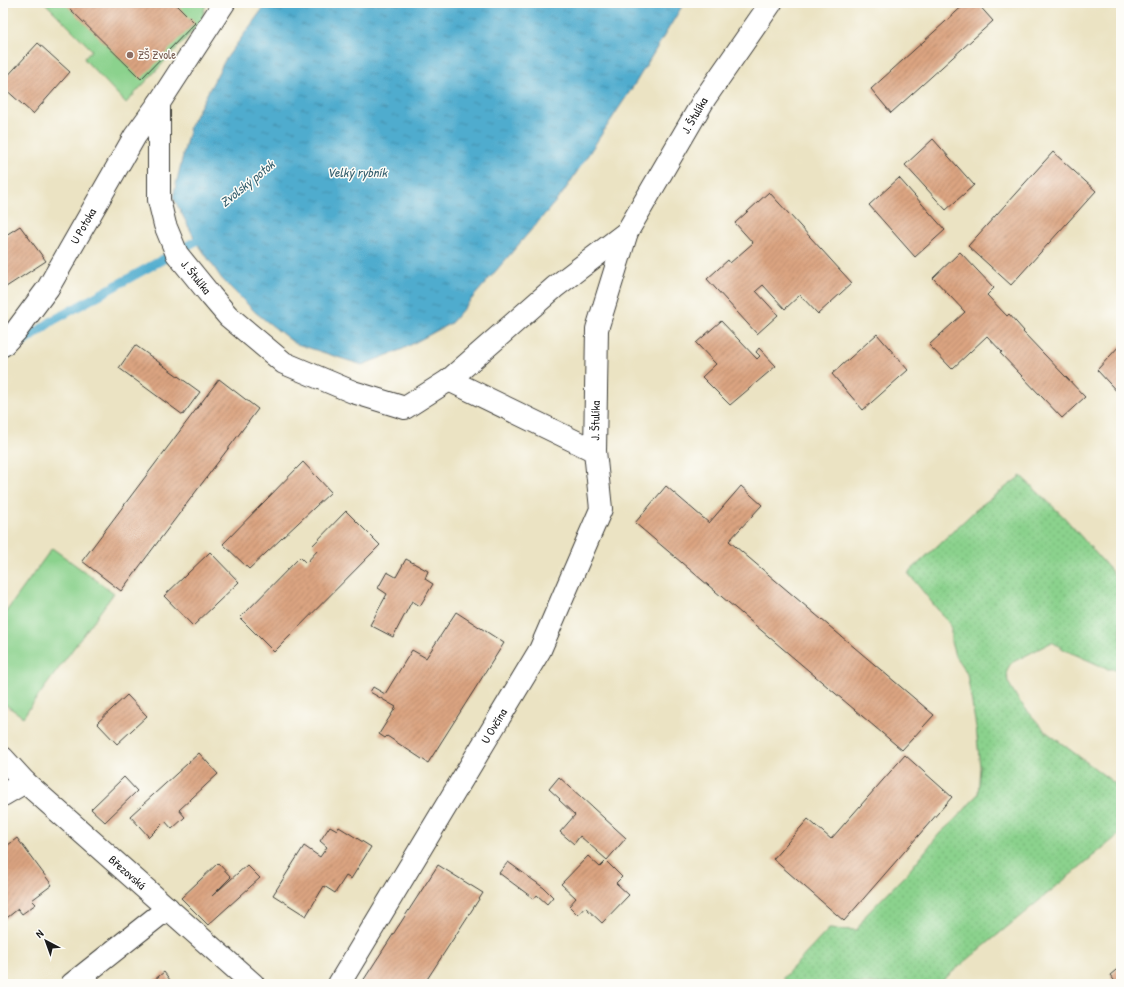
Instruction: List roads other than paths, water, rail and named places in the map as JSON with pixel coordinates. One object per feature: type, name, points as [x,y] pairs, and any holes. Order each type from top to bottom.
[{"type":"street","points":[[159,103],[224,3]]},
{"type":"street","name":"J. Štulíka","points":[[449,380],[595,451],[597,328],[627,232],[705,98],[771,3]]},
{"type":"street","name":"U Potoka","points":[[3,345],[16,331],[48,288],[135,136],[159,103]]},
{"type":"street","name":"J. Štulíka","points":[[159,103],[159,200],[165,225],[177,254],[228,316],[284,363],[353,392],[405,408],[449,380],[555,287],[627,232]]},
{"type":"street","name":"U Ovčína","points":[[339,984],[540,650],[601,509],[595,451]]},
{"type":"street","name":"Březovská","points":[[3,758],[25,782],[253,984]]},
{"type":"street","points":[[3,795],[25,782]]},
{"type":"street","points":[[72,984],[168,908]]},
{"type":"water","name":"Velký rybník","points":[[267,3],[684,3],[636,82],[563,193],[451,323],[403,349],[362,365],[294,343],[255,312],[222,279],[196,241],[173,197],[190,126],[225,60]]},
{"type":"waterway","name":"Zvolský potok","points":[[3,357],[52,321],[196,241],[205,234]]},
{"type":"place","name":"ZŠ Zvole","points":[[130,55]]}]
